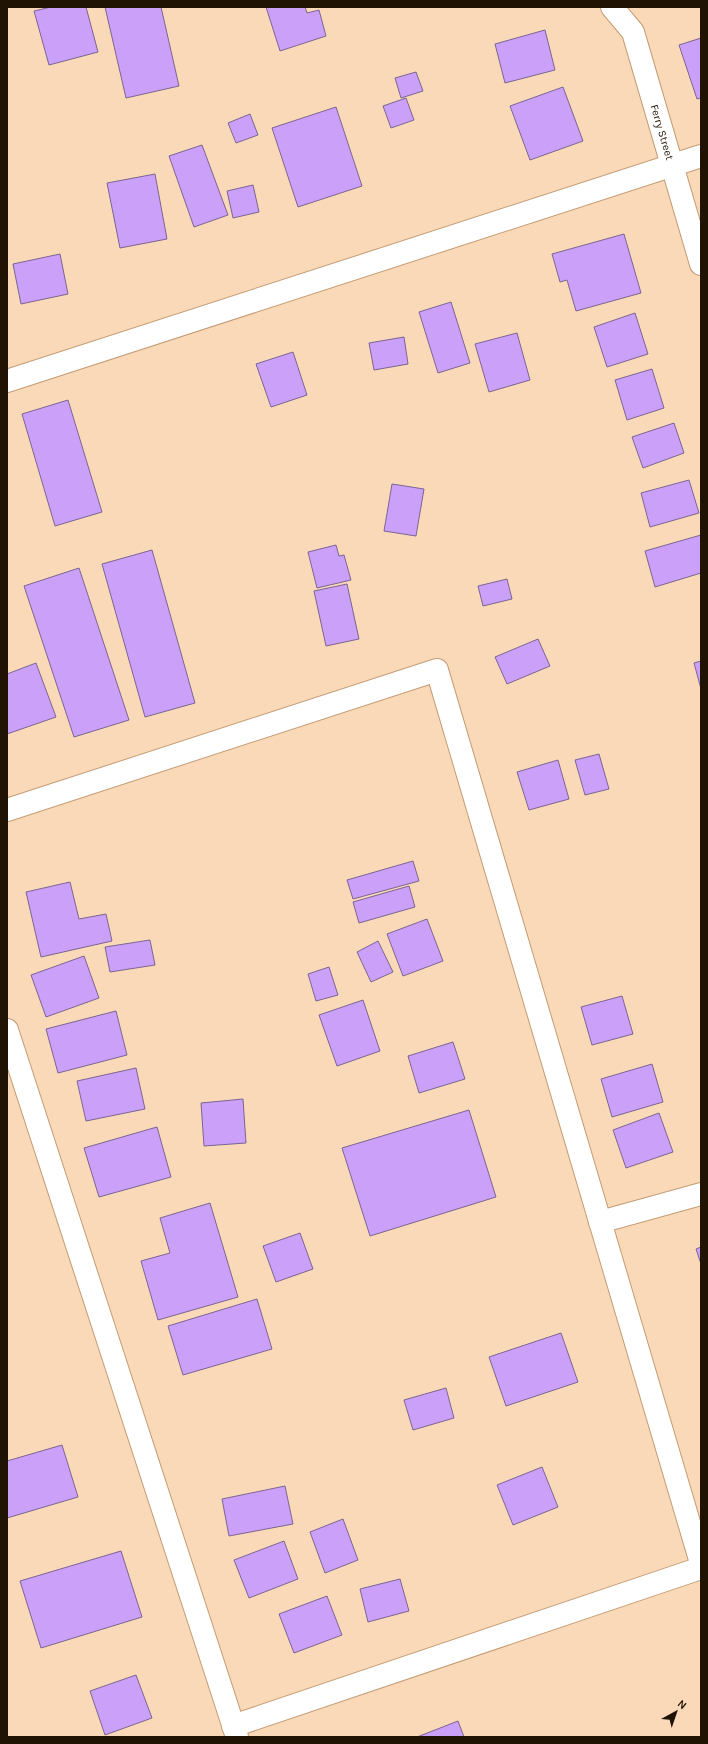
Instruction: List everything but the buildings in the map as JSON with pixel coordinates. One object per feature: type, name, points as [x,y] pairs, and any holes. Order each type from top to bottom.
[{"type":"street","name":"Ferry Street","points":[[612,7],[633,32],[701,264]]},
{"type":"street","points":[[7,380],[701,156]]},
{"type":"street","points":[[7,810],[437,670],[701,1563]]},
{"type":"street","points":[[7,1030],[235,1731],[701,1568]]},
{"type":"street","points":[[600,1222],[701,1194]]}]
